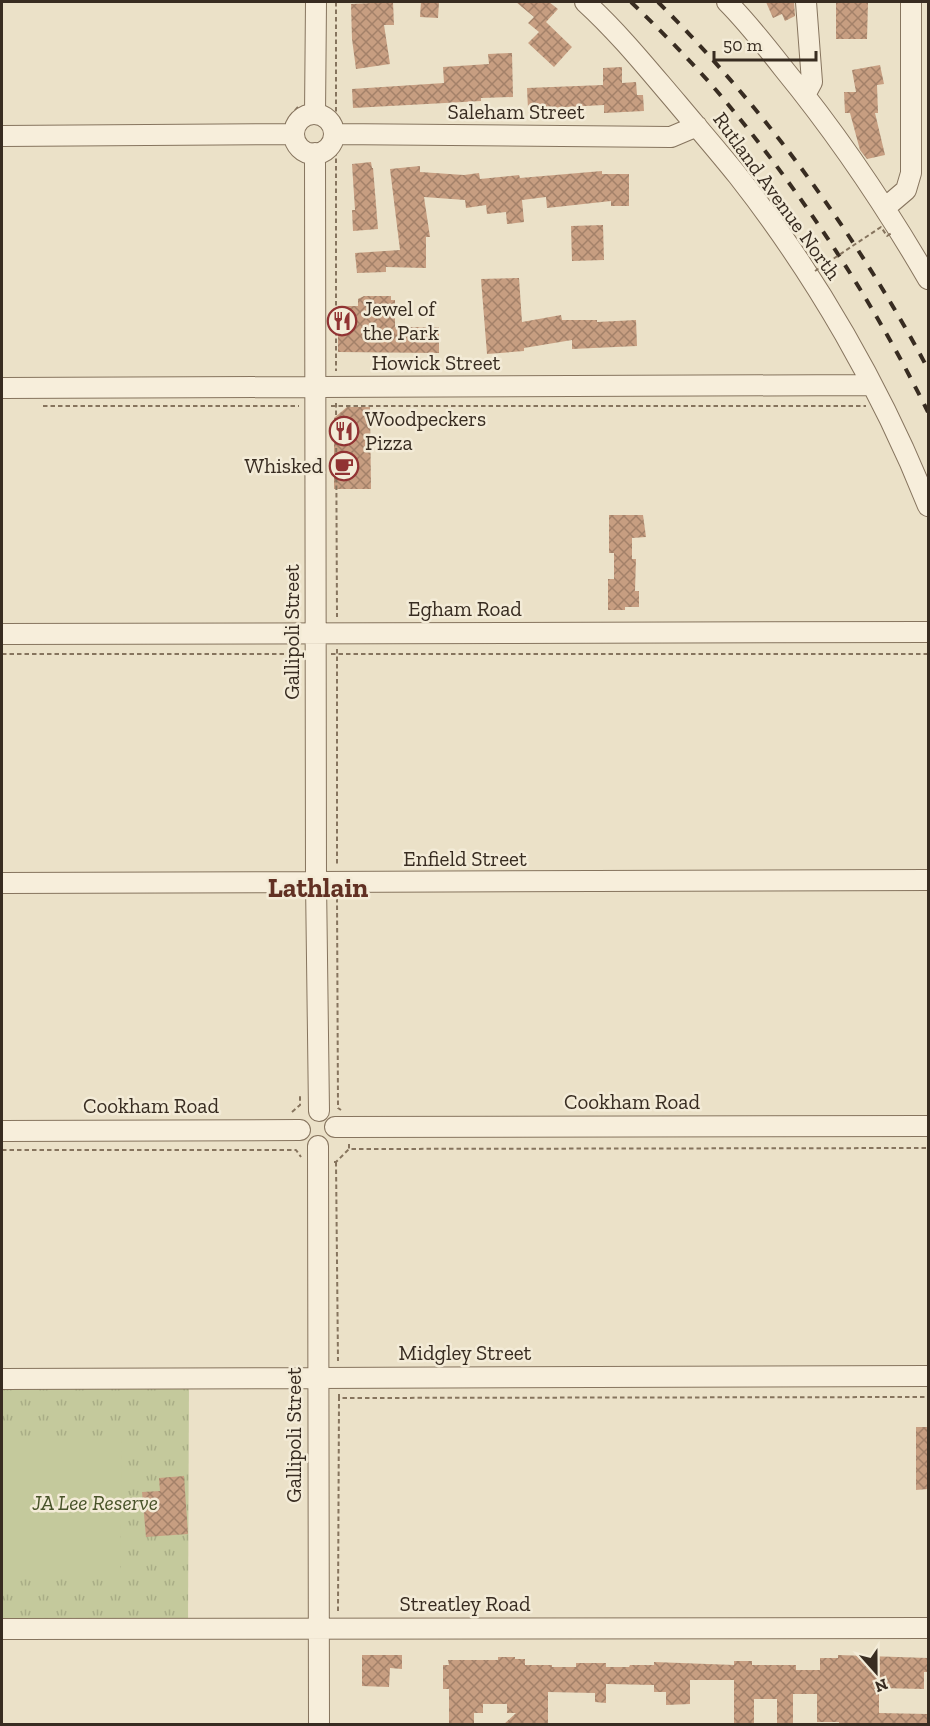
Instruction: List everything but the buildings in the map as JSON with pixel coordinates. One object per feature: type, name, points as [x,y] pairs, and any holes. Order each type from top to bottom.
[{"type":"street","points":[[315,114],[316,2]]},
{"type":"street","name":"Rutland Avenue North","points":[[585,2],[611,26],[739,177],[808,275],[871,385],[928,506]]},
{"type":"street","points":[[727,2],[742,17],[805,95],[886,207],[928,279]]},
{"type":"street","points":[[805,95],[812,82],[806,2]]},
{"type":"street","points":[[886,207],[906,190],[910,173],[911,2]]},
{"type":"street","points":[[315,114],[328,120],[335,134],[328,148],[315,153],[300,148],[294,134],[300,120],[307,115],[315,114]]},
{"type":"street","name":"Saleham Street","points":[[335,134],[671,137],[697,126]]},
{"type":"street","points":[[2,136],[294,134]]},
{"type":"street","name":"Gallipoli Street","points":[[315,153],[316,882],[319,1103]]},
{"type":"street","name":"Howick Street","points":[[2,388],[336,397],[871,385]]},
{"type":"street","name":"Egham Road","points":[[2,634],[928,632]]},
{"type":"street","name":"Enfield Street","points":[[2,883],[928,880]]},
{"type":"street","points":[[319,1103],[342,1127],[328,1142],[324,1156],[293,1130],[319,1103]]},
{"type":"street","name":"Cookham Road","points":[[342,1127],[928,1126]]},
{"type":"street","name":"Cookham Road","points":[[2,1131],[293,1130]]},
{"type":"street","name":"Gallipoli Street","points":[[319,1725],[317,1377],[324,1156]]},
{"type":"street","name":"Midgley Street","points":[[2,1379],[928,1376]]},
{"type":"street","name":"Streatley Road","points":[[2,1629],[928,1628]]},
{"type":"path","points":[[336,2],[338,1107],[350,1116],[342,1127],[349,1149]]},
{"type":"path","points":[[815,271],[881,227],[887,236],[893,232]]},
{"type":"path","points":[[36,406],[336,397],[872,406]]},
{"type":"path","points":[[2,654],[928,654]]},
{"type":"path","points":[[293,1130],[287,1112],[292,1112],[300,1105],[300,1096],[319,1103]]},
{"type":"path","points":[[2,1150],[296,1150],[304,1162],[349,1149],[928,1148]]},
{"type":"path","points":[[324,1156],[338,1361]]},
{"type":"path","points":[[338,1613],[339,1398]]},
{"type":"green space","name":"JA Lee Reserve","points":[[189,1378],[188,1628],[2,1629],[2,1379]]},
{"type":"green space","points":[[2,1436],[122,1436],[120,1575],[2,1575]]},
{"type":"railway","points":[[631,2],[716,90],[747,127],[805,205],[858,285],[928,412]]},
{"type":"railway","points":[[658,2],[736,86],[807,175],[871,270],[928,369]]},
{"type":"place","name":"Jewel of the Park","points":[[342,321]]},
{"type":"place","name":"Woodpeckers Pizza","points":[[344,431]]},
{"type":"place","name":"Whisked","points":[[344,466]]},
{"type":"district","name":"Lathlain","points":[[318,888]]}]
